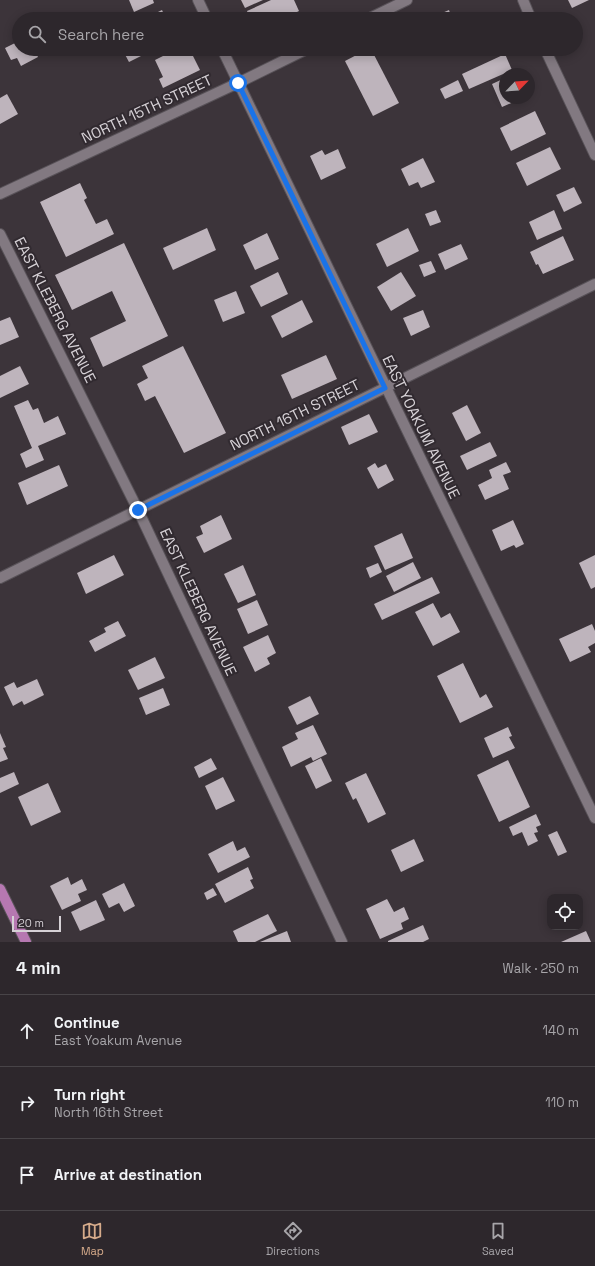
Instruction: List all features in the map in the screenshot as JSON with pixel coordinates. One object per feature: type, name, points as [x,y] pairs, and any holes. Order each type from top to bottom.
[{"type":"main road","points":[[0,889],[26,942]]},
{"type":"street","points":[[198,0],[204,12]]},
{"type":"street","points":[[382,12],[406,0]]},
{"type":"street","points":[[523,0],[529,12]]},
{"type":"street","name":"EAST YOAKUM AVENUE","points":[[225,56],[385,388],[595,818]]},
{"type":"street","name":"NORTH 15TH STREET","points":[[0,194],[293,56]]},
{"type":"street","points":[[549,56],[595,155]]},
{"type":"street","name":"EAST KLEBERG AVENUE","points":[[0,234],[138,510],[342,942]]},
{"type":"street","name":"NORTH 16TH STREET","points":[[0,578],[595,284]]},
{"type":"building","points":[[129,0],[153,0],[154,3],[134,12]]},
{"type":"building","points":[[241,0],[263,0],[245,8]]},
{"type":"building","points":[[271,0],[294,0],[299,11],[247,12]]},
{"type":"building","points":[[568,0],[589,0],[572,8]]},
{"type":"building","points":[[12,44],[12,56],[38,57],[21,66],[17,58],[11,60],[5,48]]},
{"type":"building","points":[[126,56],[141,56],[129,62]]},
{"type":"building","points":[[163,56],[193,56],[200,70],[163,88],[159,79],[163,77],[155,60]]},
{"type":"building","points":[[355,56],[375,56],[399,103],[373,116],[345,61]]},
{"type":"building","points":[[501,56],[506,56],[511,68],[499,68],[499,76],[469,89],[462,74]]},
{"type":"building","points":[[458,80],[463,91],[445,99],[440,89]]},
{"type":"building","points":[[499,81],[499,100],[492,84]]},
{"type":"building","points":[[7,94],[18,114],[0,124],[0,98]]},
{"type":"building","points":[[501,104],[509,104],[502,107]]},
{"type":"building","points":[[535,111],[546,134],[511,151],[500,128]]},
{"type":"building","points":[[550,147],[561,169],[527,186],[516,163]]},
{"type":"building","points":[[338,149],[346,168],[321,180],[310,156],[322,150],[325,155]]},
{"type":"building","points":[[423,158],[435,182],[421,188],[418,182],[409,186],[401,169]]},
{"type":"building","points":[[80,183],[87,198],[84,200],[96,224],[107,219],[114,234],[66,257],[40,202]]},
{"type":"building","points":[[574,187],[582,203],[564,212],[556,195]]},
{"type":"building","points":[[436,210],[441,222],[430,226],[425,214]]},
{"type":"building","points":[[554,210],[562,229],[537,240],[529,222]]},
{"type":"building","points":[[207,228],[216,250],[173,270],[163,248]]},
{"type":"building","points":[[408,228],[419,251],[387,267],[376,244]]},
{"type":"building","points":[[267,233],[279,259],[255,270],[243,245]]},
{"type":"building","points":[[563,236],[574,260],[543,274],[538,264],[536,265],[530,252]]},
{"type":"building","points":[[124,243],[168,336],[103,367],[90,338],[126,321],[112,291],[72,310],[55,275]]},
{"type":"building","points":[[461,244],[468,259],[445,270],[438,254]]},
{"type":"building","points":[[431,261],[436,272],[424,277],[419,265]]},
{"type":"building","points":[[278,272],[288,294],[261,307],[250,286]]},
{"type":"building","points":[[401,272],[416,296],[391,311],[377,287]]},
{"type":"building","points":[[236,291],[245,313],[223,322],[214,300]]},
{"type":"building","points":[[302,300],[313,322],[282,338],[271,316]]},
{"type":"building","points":[[423,310],[430,327],[411,336],[403,318]]},
{"type":"building","points":[[10,317],[19,337],[0,345],[0,321]]},
{"type":"building","points":[[183,346],[226,433],[184,453],[155,396],[145,401],[137,384],[148,378],[142,366]]},
{"type":"building","points":[[326,355],[337,379],[292,399],[281,375]]},
{"type":"building","points":[[20,366],[29,384],[0,398],[0,376]]},
{"type":"building","points":[[28,400],[33,410],[38,408],[44,423],[58,416],[66,434],[38,446],[44,460],[26,468],[20,454],[32,448],[14,406]]},
{"type":"building","points":[[467,405],[481,433],[466,441],[452,413]]},
{"type":"building","points":[[369,414],[378,432],[349,445],[341,427]]},
{"type":"building","points":[[490,442],[497,456],[467,470],[460,456]]},
{"type":"building","points":[[506,462],[511,472],[503,475],[509,489],[485,500],[478,485],[492,478],[489,470]]},
{"type":"building","points":[[375,463],[378,468],[386,464],[394,480],[378,489],[367,468]]},
{"type":"building","points":[[59,465],[68,486],[27,505],[18,483]]},
{"type":"building","points":[[221,515],[232,539],[204,553],[196,537],[203,534],[200,526]]},
{"type":"building","points":[[513,520],[524,544],[516,548],[514,545],[501,551],[492,530]]},
{"type":"building","points":[[402,533],[413,558],[385,570],[374,546]]},
{"type":"building","points":[[114,555],[124,575],[86,594],[77,573]]},
{"type":"building","points":[[595,555],[595,587],[591,589],[579,563]]},
{"type":"building","points":[[413,562],[421,578],[394,592],[386,576]]},
{"type":"building","points":[[378,563],[382,572],[370,578],[366,568]]},
{"type":"building","points":[[243,565],[256,595],[238,603],[224,574]]},
{"type":"building","points":[[432,577],[440,593],[382,620],[374,604]]},
{"type":"building","points":[[257,600],[268,625],[248,634],[237,609]]},
{"type":"building","points":[[433,603],[441,618],[450,613],[460,632],[433,646],[415,612]]},
{"type":"building","points":[[118,621],[126,636],[95,652],[89,641],[106,632],[104,628]]},
{"type":"building","points":[[592,624],[595,631],[595,643],[588,647],[591,652],[570,662],[559,639]]},
{"type":"building","points":[[268,635],[276,653],[267,658],[270,664],[255,672],[243,647]]},
{"type":"building","points":[[155,657],[165,678],[138,690],[128,670]]},
{"type":"building","points":[[463,663],[480,698],[486,694],[493,707],[460,723],[437,676]]},
{"type":"building","points":[[37,679],[44,695],[24,705],[22,701],[13,706],[4,687],[14,682],[17,688]]},
{"type":"building","points":[[163,688],[170,705],[146,715],[139,698]]},
{"type":"building","points":[[310,696],[319,714],[297,725],[288,707]]},
{"type":"building","points":[[313,725],[327,754],[313,761],[311,757],[291,767],[282,747],[298,739],[295,733]]},
{"type":"building","points":[[508,727],[512,736],[509,737],[515,748],[493,758],[484,738]]},
{"type":"building","points":[[0,733],[6,747],[3,748],[8,759],[0,762]]},
{"type":"building","points":[[211,758],[217,769],[199,778],[194,767]]},
{"type":"building","points":[[321,758],[332,781],[316,789],[305,766]]},
{"type":"building","points":[[508,760],[530,807],[499,822],[477,775]]},
{"type":"building","points":[[14,772],[19,784],[0,793],[0,778]]},
{"type":"building","points":[[366,773],[386,814],[368,823],[356,798],[353,800],[345,783]]},
{"type":"building","points":[[223,777],[235,801],[216,810],[205,786]]},
{"type":"building","points":[[48,783],[61,812],[31,826],[18,797]]},
{"type":"building","points":[[536,814],[541,825],[536,827],[538,832],[534,833],[538,841],[528,846],[522,832],[513,836],[509,827]]},
{"type":"building","points":[[557,831],[567,852],[558,856],[548,835]]},
{"type":"building","points":[[414,839],[424,861],[401,872],[391,850]]},
{"type":"building","points":[[233,841],[237,851],[245,847],[250,857],[218,873],[208,854]]},
{"type":"building","points":[[248,867],[253,879],[250,880],[254,888],[225,903],[215,884]]},
{"type":"building","points":[[68,877],[71,885],[82,879],[87,890],[78,894],[81,901],[62,910],[50,886]]},
{"type":"building","points":[[124,883],[135,906],[124,912],[119,903],[109,908],[102,894]]},
{"type":"building","points":[[213,888],[217,895],[207,900],[204,893]]},
{"type":"building","points":[[387,899],[394,912],[404,907],[409,919],[401,923],[403,929],[380,939],[366,909]]},
{"type":"building","points":[[96,900],[105,920],[80,931],[71,912]]},
{"type":"building","points":[[268,914],[277,931],[255,942],[238,942],[233,931]]},
{"type":"building","points":[[423,925],[429,939],[423,942],[388,942],[388,941]]},
{"type":"building","points":[[287,931],[291,942],[260,942]]},
{"type":"building","points":[[586,931],[591,942],[561,942]]},
{"type":"route","points":[[138,510],[385,388],[238,83]]}]
